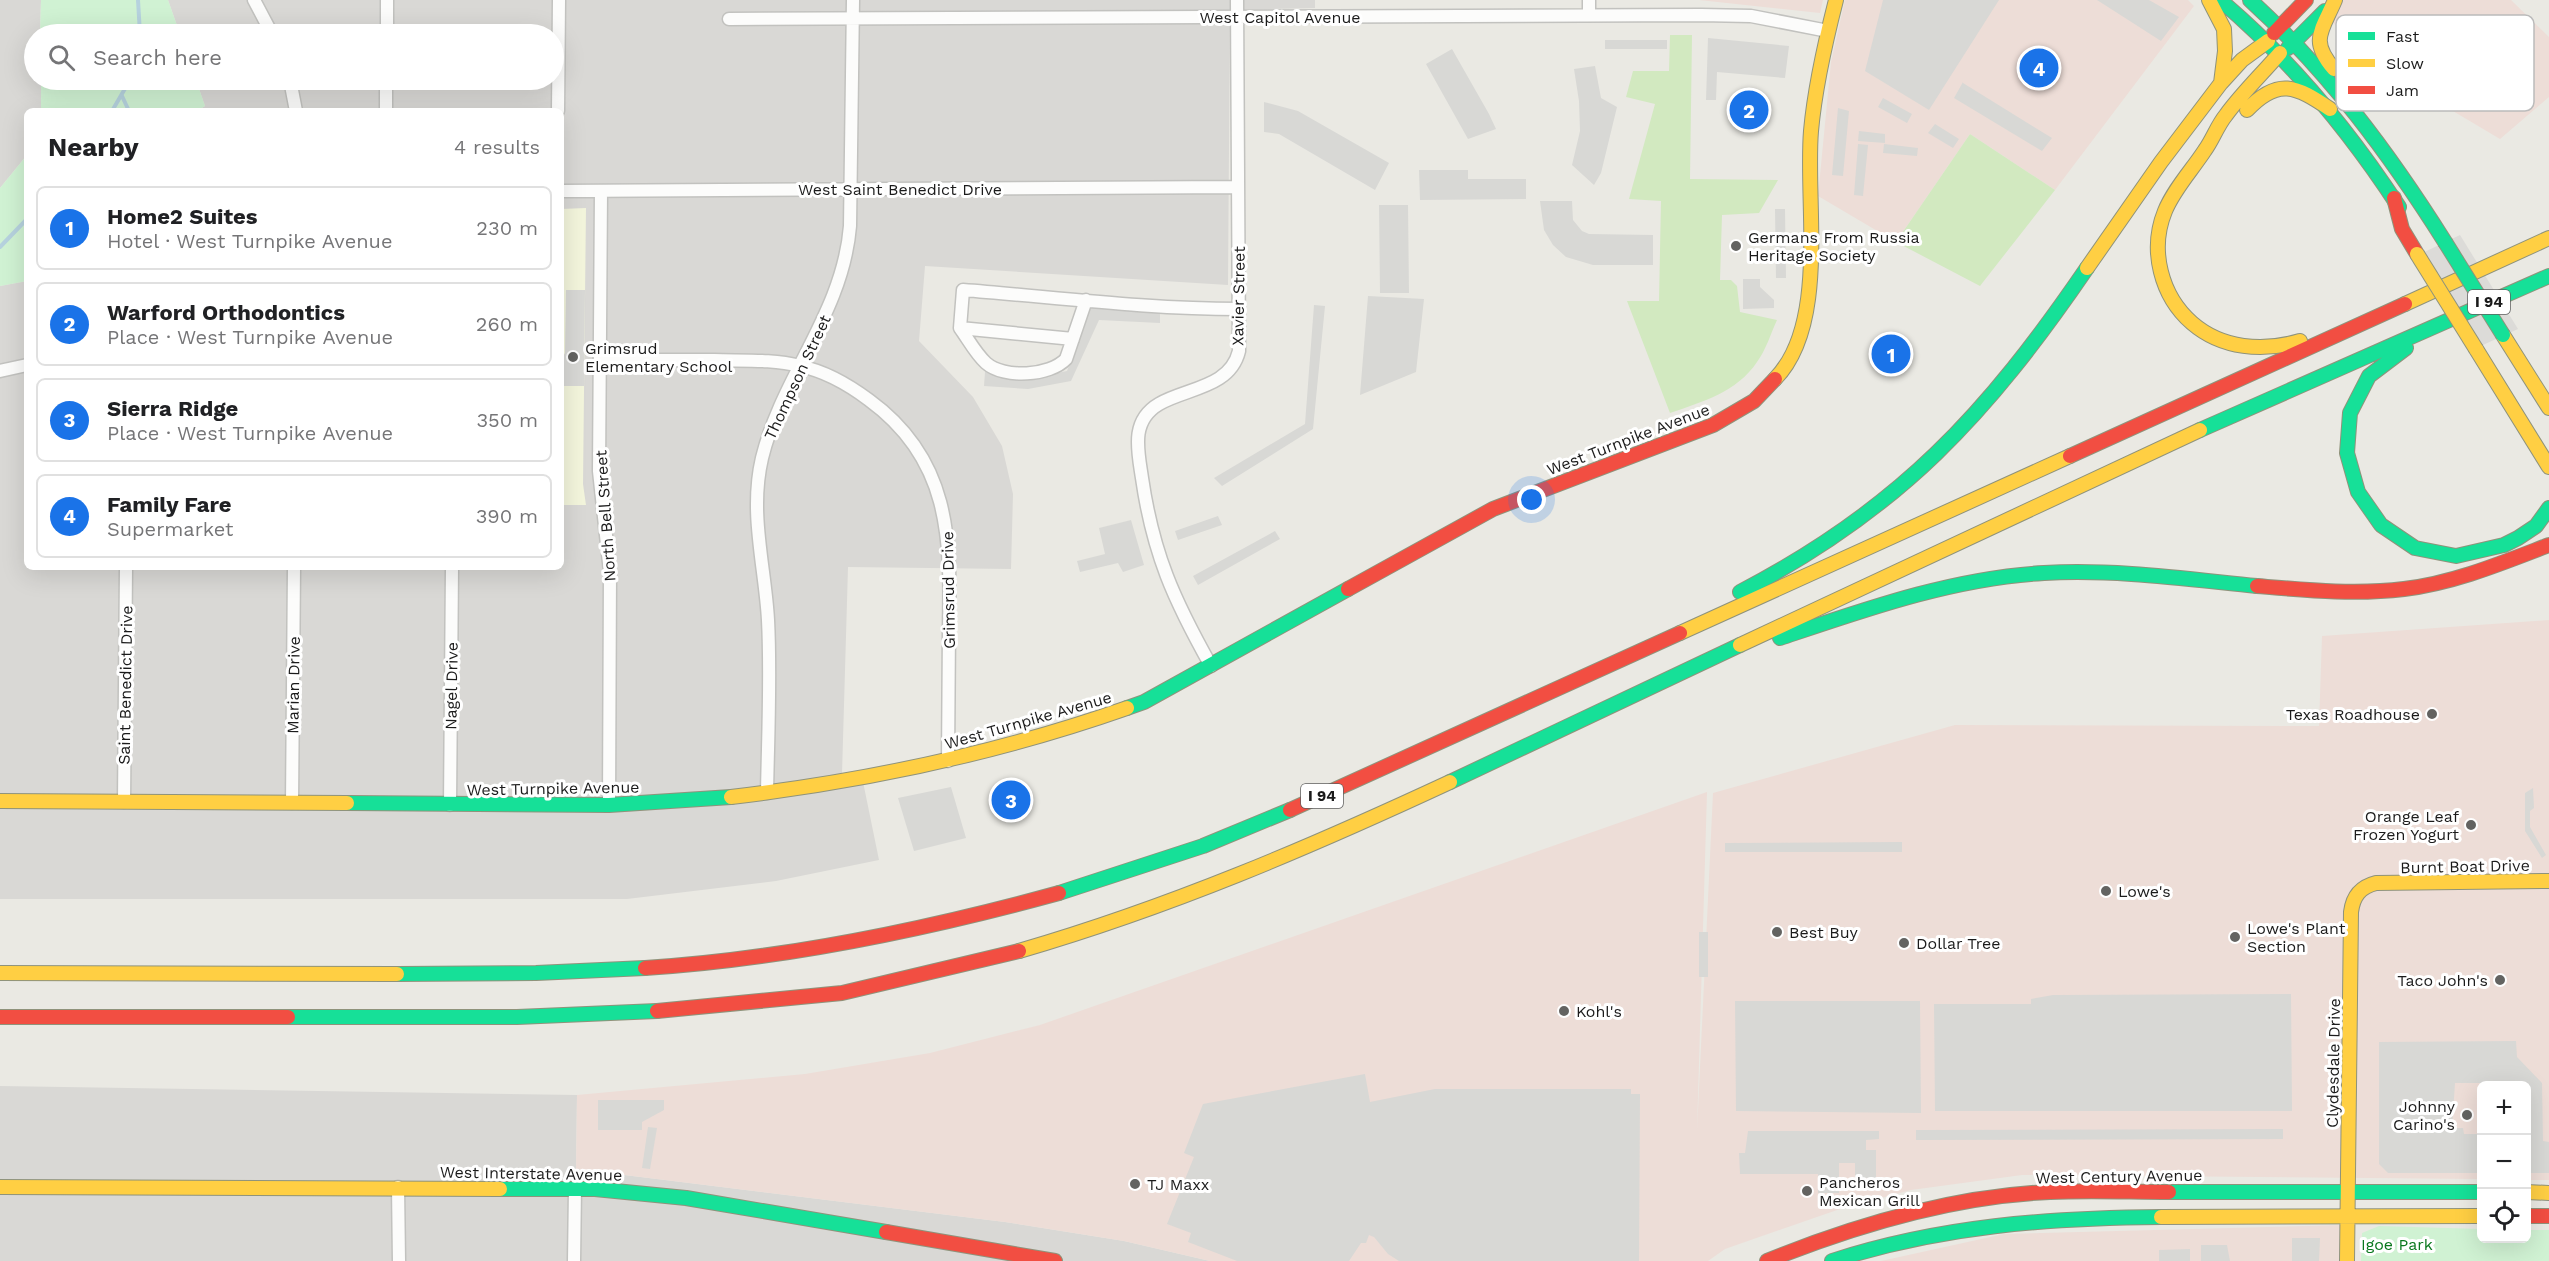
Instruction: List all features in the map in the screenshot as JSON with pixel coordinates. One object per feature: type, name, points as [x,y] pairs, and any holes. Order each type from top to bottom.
[{"type":"main road","name":"West Turnpike Avenue","points":[[0,801],[609,805],[767,793],[863,778],[948,761],[1102,718],[1163,693],[1493,509],[1713,425],[1744,409],[1771,386],[1791,359],[1806,318],[1810,147],[1828,31],[1836,0]]},
{"type":"main road","points":[[2209,0],[2221,20],[2225,37],[2221,83]]},
{"type":"main road","points":[[2220,0],[2280,53],[2330,109],[2361,149],[2394,198],[2403,229],[2421,252],[2480,347],[2549,467]]},
{"type":"main road","points":[[2250,0],[2296,42],[2336,87]]},
{"type":"main road","points":[[1327,794],[1494,709],[1773,575],[1838,536],[1880,505],[1948,444],[2007,379],[2221,83],[2242,60],[2268,41],[2306,0]]},
{"type":"main road","points":[[2334,0],[2296,42],[2280,53],[2218,125],[2206,150],[2181,183],[2164,213],[2158,238],[2160,264],[2169,295],[2187,319],[2212,336],[2243,346],[2273,348],[2299,341],[2549,228]]},
{"type":"main road","points":[[2334,0],[2319,39],[2321,54],[2336,73]]},
{"type":"main road","points":[[2206,150],[2224,136],[2253,102],[2271,88],[2280,86],[2298,89],[2330,109]]},
{"type":"main road","points":[[2356,111],[2393,160],[2549,408]]},
{"type":"main road","name":"I 94","points":[[0,973],[570,973],[682,966],[773,956],[919,930],[1052,896],[1193,849],[1327,794],[2549,238]]},
{"type":"main road","name":"I 94","points":[[0,1017],[517,1017],[681,1010],[842,993],[987,960],[1091,930],[1255,870],[1389,810],[1673,678],[1787,621],[1932,557],[2235,414],[2549,276]]},
{"type":"main road","points":[[2469,311],[2447,329],[2400,352],[2367,382],[2349,421],[2346,452],[2352,479],[2361,501],[2384,528],[2404,543],[2446,555],[2474,554],[2501,546],[2534,528],[2549,508]]},
{"type":"main road","points":[[2480,347],[2549,448]]},
{"type":"main road","points":[[2518,556],[2549,539]]},
{"type":"main road","points":[[1673,678],[1765,642],[1910,594],[1984,578],[2045,573],[2123,572],[2328,590],[2385,591],[2438,584],[2549,545]]},
{"type":"main road","name":"Burnt Boat Drive","points":[[2381,883],[2549,881]]},
{"type":"main road","name":"Clydesdale Drive","points":[[2347,1261],[2352,906],[2354,897],[2361,889],[2381,883]]},
{"type":"main road","name":"West Interstate Avenue","points":[[0,1187],[575,1188],[686,1198],[1055,1261]]},
{"type":"main road","name":"West Century Avenue","points":[[1767,1261],[1819,1239],[1873,1221],[1986,1198],[2049,1192],[2348,1190],[2477,1192]]},
{"type":"main road","points":[[2531,1192],[2549,1192]]},
{"type":"main road","points":[[1832,1261],[1904,1239],[1975,1227],[2061,1218],[2477,1216]]},
{"type":"main road","points":[[2531,1216],[2549,1216]]},
{"type":"street","points":[[254,0],[267,24]]},
{"type":"street","points":[[387,0],[387,24]]},
{"type":"street","points":[[559,0],[559,24]]},
{"type":"street","name":"Thompson Street","points":[[767,793],[769,629],[757,522],[757,489],[770,433],[834,298],[846,262],[851,190],[853,0]]},
{"type":"street","name":"Xavier Street","points":[[1210,666],[1172,594],[1158,556],[1148,519],[1137,440],[1142,420],[1151,409],[1211,383],[1230,370],[1239,351],[1237,0]]},
{"type":"street","points":[[1589,0],[1589,15]]},
{"type":"street","name":"West Capitol Avenue","points":[[729,19],[1751,16],[1828,31]]},
{"type":"street","points":[[292,90],[295,108]]},
{"type":"street","points":[[386,90],[386,108]]},
{"type":"street","points":[[558,90],[558,108]]},
{"type":"street","name":"West Saint Benedict Drive","points":[[564,191],[1238,187]]},
{"type":"street","name":"North Bell Street","points":[[601,191],[599,483],[611,583],[609,805]]},
{"type":"street","points":[[1086,300],[1066,359],[1059,366],[1037,374],[999,370],[987,363],[960,328],[963,290],[1203,309],[1239,309]]},
{"type":"street","points":[[960,328],[1072,339]]},
{"type":"street","name":"Grimsrud Drive","points":[[600,360],[763,361],[801,366],[850,387],[889,416],[920,453],[939,492],[947,524],[950,555],[948,761]]},
{"type":"street","points":[[0,371],[24,366]]},
{"type":"street","name":"Saint Benedict Drive","points":[[124,802],[126,570]]},
{"type":"street","name":"Marian Drive","points":[[292,803],[294,570]]},
{"type":"street","name":"Nagel Drive","points":[[450,805],[452,570]]},
{"type":"street","points":[[398,1187],[399,1261]]},
{"type":"street","points":[[574,1261],[575,1188]]},
{"type":"shaded area","points":[[0,0],[41,0],[40,24],[24,24],[24,90],[41,90],[41,108],[24,108],[24,159],[0,188]]},
{"type":"shaded area","points":[[168,0],[1315,0],[1315,8],[1230,10],[1228,285],[925,266],[919,341],[973,397],[1002,446],[1013,494],[1011,569],[848,567],[842,774],[861,772],[879,860],[776,881],[627,899],[0,899],[0,286],[24,282],[24,570],[564,570],[564,108],[202,108],[205,106],[199,90],[564,90],[564,24],[176,24]]},
{"type":"shaded area","points":[[1699,0],[1823,0],[1820,13]]},
{"type":"shaded area","points":[[1845,0],[2188,0],[2194,6],[2055,190],[1970,134],[1896,242],[1818,196],[1831,62]]},
{"type":"shaded area","points":[[1883,0],[1999,0],[1929,110],[1865,71]]},
{"type":"shaded area","points":[[2097,0],[2149,0],[2179,17],[2161,41]]},
{"type":"shaded area","points":[[2342,0],[2511,0],[2526,15],[2336,15],[2336,26],[2332,22]]},
{"type":"shaded area","points":[[2534,22],[2549,37],[2549,97],[2534,110]]},
{"type":"shaded area","points":[[1708,38],[1789,46],[1785,78],[1717,72],[1716,100],[1706,100]]},
{"type":"shaded area","points":[[1605,40],[1667,40],[1667,49],[1605,49]]},
{"type":"shaded area","points":[[1452,49],[1496,129],[1468,139],[1426,64]]},
{"type":"shaded area","points":[[1595,66],[1601,98],[1617,107],[1601,173],[1594,185],[1572,165],[1580,131],[1579,101],[1574,69]]},
{"type":"shaded area","points":[[1963,82],[2052,138],[2042,151],[1954,98]]},
{"type":"shaded area","points":[[1883,98],[1912,114],[1907,123],[1878,107]]},
{"type":"shaded area","points":[[1264,102],[1298,111],[1389,163],[1375,190],[1279,134],[1264,132]]},
{"type":"shaded area","points":[[1838,108],[1849,111],[1843,176],[1832,175]]},
{"type":"shaded area","points":[[2453,111],[2533,111],[2500,139]]},
{"type":"shaded area","points":[[1935,124],[1959,139],[1953,148],[1928,133]]},
{"type":"shaded area","points":[[1859,131],[1885,134],[1885,143],[1858,141]]},
{"type":"shaded area","points":[[1858,144],[1868,145],[1863,196],[1854,195]]},
{"type":"shaded area","points":[[1884,144],[1918,148],[1917,156],[1883,153]]},
{"type":"shaded area","points":[[1419,170],[1468,170],[1468,179],[1526,179],[1526,199],[1420,200]]},
{"type":"shaded area","points":[[1540,201],[1572,201],[1573,220],[1582,231],[1589,234],[1653,235],[1653,265],[1593,265],[1566,257],[1553,245],[1544,230]]},
{"type":"shaded area","points":[[1379,205],[1408,205],[1409,293],[1380,293]]},
{"type":"shaded area","name":"Grimsrud Elementary School","points":[[586,208],[583,484],[586,505],[564,505],[564,209]]},
{"type":"shaded area","points":[[1775,209],[1785,209],[1786,278],[1776,278]]},
{"type":"shaded area","points":[[1743,279],[1760,279],[1760,287],[1774,300],[1774,308],[1743,309]]},
{"type":"shaded area","points":[[566,290],[585,290],[584,386],[564,386]]},
{"type":"shaded area","points":[[1368,296],[1424,299],[1416,372],[1360,395]]},
{"type":"shaded area","points":[[1314,305],[1325,306],[1313,429],[1222,486],[1214,478],[1305,424]]},
{"type":"shaded area","points":[[1090,307],[1160,311],[1160,323],[1099,320],[1071,381],[1028,389],[984,386],[985,372],[1032,378],[1067,371]]},
{"type":"shaded area","points":[[1218,516],[1222,525],[1178,540],[1175,531]]},
{"type":"shaded area","points":[[1131,520],[1144,565],[1123,572],[1118,563],[1080,572],[1077,561],[1105,554],[1099,528]]},
{"type":"shaded area","points":[[1275,531],[1280,539],[1198,585],[1193,576]]},
{"type":"shaded area","points":[[2549,620],[2549,1180],[2531,1180],[2531,1081],[2477,1081],[2477,1179],[2022,1175],[1911,1190],[1840,1209],[1725,1249],[1708,1261],[1210,1261],[1124,1241],[1005,1222],[576,1169],[577,1095],[805,1074],[930,1053],[1040,1025],[1707,792],[1697,1131],[1713,793],[1955,725],[2319,726],[2322,636]]},
{"type":"shaded area","points":[[951,787],[966,838],[914,851],[898,798]]},
{"type":"shaded area","points":[[2533,788],[2534,808],[2530,811],[2530,827],[2546,855],[2542,858],[2525,831],[2525,793]]},
{"type":"shaded area","points":[[1902,842],[1902,852],[1725,852],[1725,843]]},
{"type":"shaded area","points":[[1699,932],[1708,932],[1708,977],[1699,977]]},
{"type":"shaded area","points":[[2291,994],[2292,1111],[1935,1111],[1934,1004],[2031,1004],[2031,999],[2053,995]]},
{"type":"shaded area","points":[[1735,1001],[1920,1001],[1921,1113],[1736,1111]]},
{"type":"shaded area","points":[[2516,1041],[2517,1057],[2542,1083],[2543,1141],[2549,1142],[2549,1173],[2531,1173],[2531,1081],[2477,1081],[2477,1083],[2455,1083],[2452,1128],[2463,1128],[2464,1134],[2477,1134],[2477,1173],[2388,1173],[2379,1164],[2379,1042]]},
{"type":"shaded area","points":[[1365,1074],[1370,1102],[1435,1089],[1631,1089],[1631,1094],[1640,1094],[1639,1261],[1399,1261],[1388,1254],[1374,1237],[1369,1235],[1366,1243],[1361,1243],[1349,1261],[1237,1261],[1188,1242],[1191,1233],[1167,1224],[1194,1157],[1184,1153],[1203,1104]]},
{"type":"shaded area","points":[[0,1086],[577,1095],[576,1169],[1005,1222],[1124,1241],[1210,1261],[0,1261]]},
{"type":"shaded area","points":[[598,1100],[664,1100],[664,1110],[642,1122],[642,1130],[598,1130]]},
{"type":"shaded area","points":[[648,1127],[657,1128],[650,1169],[642,1168]]},
{"type":"shaded area","points":[[2283,1129],[2283,1139],[1916,1140],[1916,1130]]},
{"type":"shaded area","points":[[1748,1131],[1879,1131],[1879,1139],[1866,1140],[1866,1150],[1876,1150],[1876,1178],[1855,1178],[1855,1163],[1839,1163],[1839,1193],[1818,1193],[1818,1174],[1740,1174],[1739,1153],[1745,1153]]},
{"type":"shaded area","points":[[2341,1225],[2341,1261],[1881,1261],[2004,1234]]},
{"type":"shaded area","points":[[2292,1238],[2320,1238],[2319,1261],[2292,1261]]},
{"type":"shaded area","points":[[2201,1245],[2227,1245],[2230,1261],[2201,1261]]},
{"type":"shaded area","points":[[2190,1249],[2190,1261],[2159,1261],[2159,1250]]},
{"type":"green space","points":[[41,0],[168,0],[176,24],[40,24]]},
{"type":"green space","points":[[1670,35],[1692,35],[1690,179],[1778,180],[1759,213],[1722,215],[1720,280],[1731,280],[1737,286],[1740,312],[1777,320],[1766,347],[1749,372],[1729,388],[1718,395],[1670,413],[1627,301],[1659,301],[1661,201],[1629,199],[1655,104],[1626,97],[1633,71],[1669,71]]},
{"type":"green space","points":[[41,90],[199,90],[205,106],[202,108],[41,108]]},
{"type":"green space","points":[[1970,134],[2055,190],[1980,286],[1896,242]]},
{"type":"green space","points":[[24,159],[24,282],[0,286],[0,188]]},
{"type":"green space","name":"Igoe Park","points":[[2379,1226],[2477,1229],[2477,1243],[2531,1243],[2531,1230],[2549,1230],[2549,1261],[2361,1261],[2362,1233]]},
{"type":"pier","points":[[2460,235],[2518,329],[2472,350],[2414,257]]},
{"type":"waterway","points":[[138,0],[139,24]]},
{"type":"waterway","points":[[114,108],[124,90]]},
{"type":"waterway","points":[[122,96],[128,108]]},
{"type":"waterway","points":[[0,247],[24,222]]},
{"type":"traffic: fast","points":[[2220,0],[2271,47],[2317,97],[2360,150],[2399,207]]},
{"type":"traffic: fast","points":[[2250,0],[2306,55],[2336,90]]},
{"type":"traffic: fast","points":[[2288,48],[2325,11]]},
{"type":"traffic: fast","points":[[2354,111],[2402,177],[2445,242]]},
{"type":"traffic: fast","points":[[2445,242],[2503,335]]},
{"type":"traffic: fast","points":[[1740,592],[1797,560],[1848,527],[1894,492],[1936,454],[2013,369],[2087,268]]},
{"type":"traffic: fast","points":[[2200,430],[2549,276]]},
{"type":"traffic: fast","points":[[2406,348],[2369,376],[2350,413],[2347,453],[2358,492],[2381,525],[2415,548],[2456,556],[2504,545],[2518,538],[2536,526],[2549,508]]},
{"type":"traffic: fast","points":[[1780,638],[1910,596],[2010,576],[2097,572],[2257,586]]},
{"type":"traffic: fast","points":[[1127,708],[1144,702],[1348,589]]},
{"type":"traffic: fast","points":[[1450,782],[1740,645]]},
{"type":"traffic: fast","points":[[347,803],[609,805],[731,797]]},
{"type":"traffic: fast","points":[[1059,893],[1203,846],[1290,810]]},
{"type":"traffic: fast","points":[[397,974],[536,973],[645,968]]},
{"type":"traffic: fast","points":[[288,1017],[517,1017],[657,1011]]},
{"type":"traffic: fast","points":[[500,1189],[595,1189],[686,1198],[886,1232]]},
{"type":"traffic: fast","points":[[2169,1192],[2477,1192]]},
{"type":"traffic: fast","points":[[1832,1261],[1913,1240],[1995,1226],[2077,1219],[2161,1217]]},
{"type":"traffic: slow","points":[[1775,379],[1792,355],[1803,327],[1809,295],[1811,131],[1821,65],[1836,0]]},
{"type":"traffic: slow","points":[[2087,268],[2161,162],[2221,83],[2225,51],[2224,29],[2209,0]]},
{"type":"traffic: slow","points":[[2334,69],[2322,50],[2320,35],[2335,0]]},
{"type":"traffic: slow","points":[[2221,83],[2242,60],[2268,41]]},
{"type":"traffic: slow","points":[[2280,53],[2226,115],[2208,146],[2173,195],[2160,226],[2158,256],[2172,300],[2181,312],[2204,332],[2243,346],[2272,346],[2300,341]]},
{"type":"traffic: slow","points":[[2247,110],[2268,93],[2287,88],[2307,95],[2330,109]]},
{"type":"traffic: slow","points":[[2405,304],[2549,238]]},
{"type":"traffic: slow","points":[[2417,254],[2476,349]]},
{"type":"traffic: slow","points":[[2503,335],[2549,408]]},
{"type":"traffic: slow","points":[[2476,349],[2549,467]]},
{"type":"traffic: slow","points":[[1740,645],[2200,430]]},
{"type":"traffic: slow","points":[[1680,633],[2070,456]]},
{"type":"traffic: slow","points":[[731,797],[832,783],[981,752],[1127,708]]},
{"type":"traffic: slow","points":[[1019,951],[1130,915],[1238,875],[1450,782]]},
{"type":"traffic: slow","points":[[0,801],[347,803]]},
{"type":"traffic: slow","points":[[2347,1261],[2351,912],[2356,897],[2366,887],[2376,883],[2549,881]]},
{"type":"traffic: slow","points":[[0,973],[397,974]]},
{"type":"traffic: slow","points":[[0,1187],[500,1189]]},
{"type":"traffic: slow","points":[[2531,1192],[2549,1193]]},
{"type":"traffic: slow","points":[[2161,1217],[2477,1216]]},
{"type":"traffic: jam","points":[[2274,33],[2306,0]]},
{"type":"traffic: jam","points":[[2394,198],[2402,229],[2417,254]]},
{"type":"traffic: jam","points":[[2070,456],[2405,304]]},
{"type":"traffic: jam","points":[[1348,589],[1493,509],[1713,425],[1754,401],[1775,379]]},
{"type":"traffic: jam","points":[[2257,586],[2349,592],[2404,589],[2459,577],[2549,545]]},
{"type":"traffic: jam","points":[[1290,810],[1680,633]]},
{"type":"traffic: jam","points":[[645,968],[750,958],[854,941],[906,931],[1059,893]]},
{"type":"traffic: jam","points":[[657,1011],[842,993],[1019,951]]},
{"type":"traffic: jam","points":[[0,1017],[288,1017]]},
{"type":"traffic: jam","points":[[1767,1261],[1870,1224],[1977,1199],[2050,1192],[2169,1192]]},
{"type":"traffic: jam","points":[[2531,1216],[2549,1216]]},
{"type":"traffic: jam","points":[[886,1232],[1055,1261]]},
{"type":"place","name":"Family Fare","points":[[2039,68]]},
{"type":"place","name":"Warford Orthodontics","points":[[1749,110]]},
{"type":"place","name":"Germans From Russia Heritage Society","points":[[1736,246]]},
{"type":"place","name":"Home2 Suites","points":[[1891,354]]},
{"type":"place","name":"Grimsrud Elementary School","points":[[573,357]]},
{"type":"place","name":"Texas Roadhouse","points":[[2432,714]]},
{"type":"place","name":"Sierra Ridge","points":[[1011,800]]},
{"type":"place","name":"Orange Leaf Frozen Yogurt","points":[[2471,825]]},
{"type":"place","name":"Lowe's","points":[[2106,891]]},
{"type":"place","name":"Best Buy","points":[[1777,932]]},
{"type":"place","name":"Lowe's Plant Section","points":[[2235,937]]},
{"type":"place","name":"Dollar Tree","points":[[1904,943]]},
{"type":"place","name":"Taco John's","points":[[2500,980]]},
{"type":"place","name":"Kohl's","points":[[1564,1011]]},
{"type":"place","name":"Johnny Carino's","points":[[2467,1115]]},
{"type":"place","name":"TJ Maxx","points":[[1135,1184]]},
{"type":"place","name":"Pancheros Mexican Grill","points":[[1807,1191]]}]
